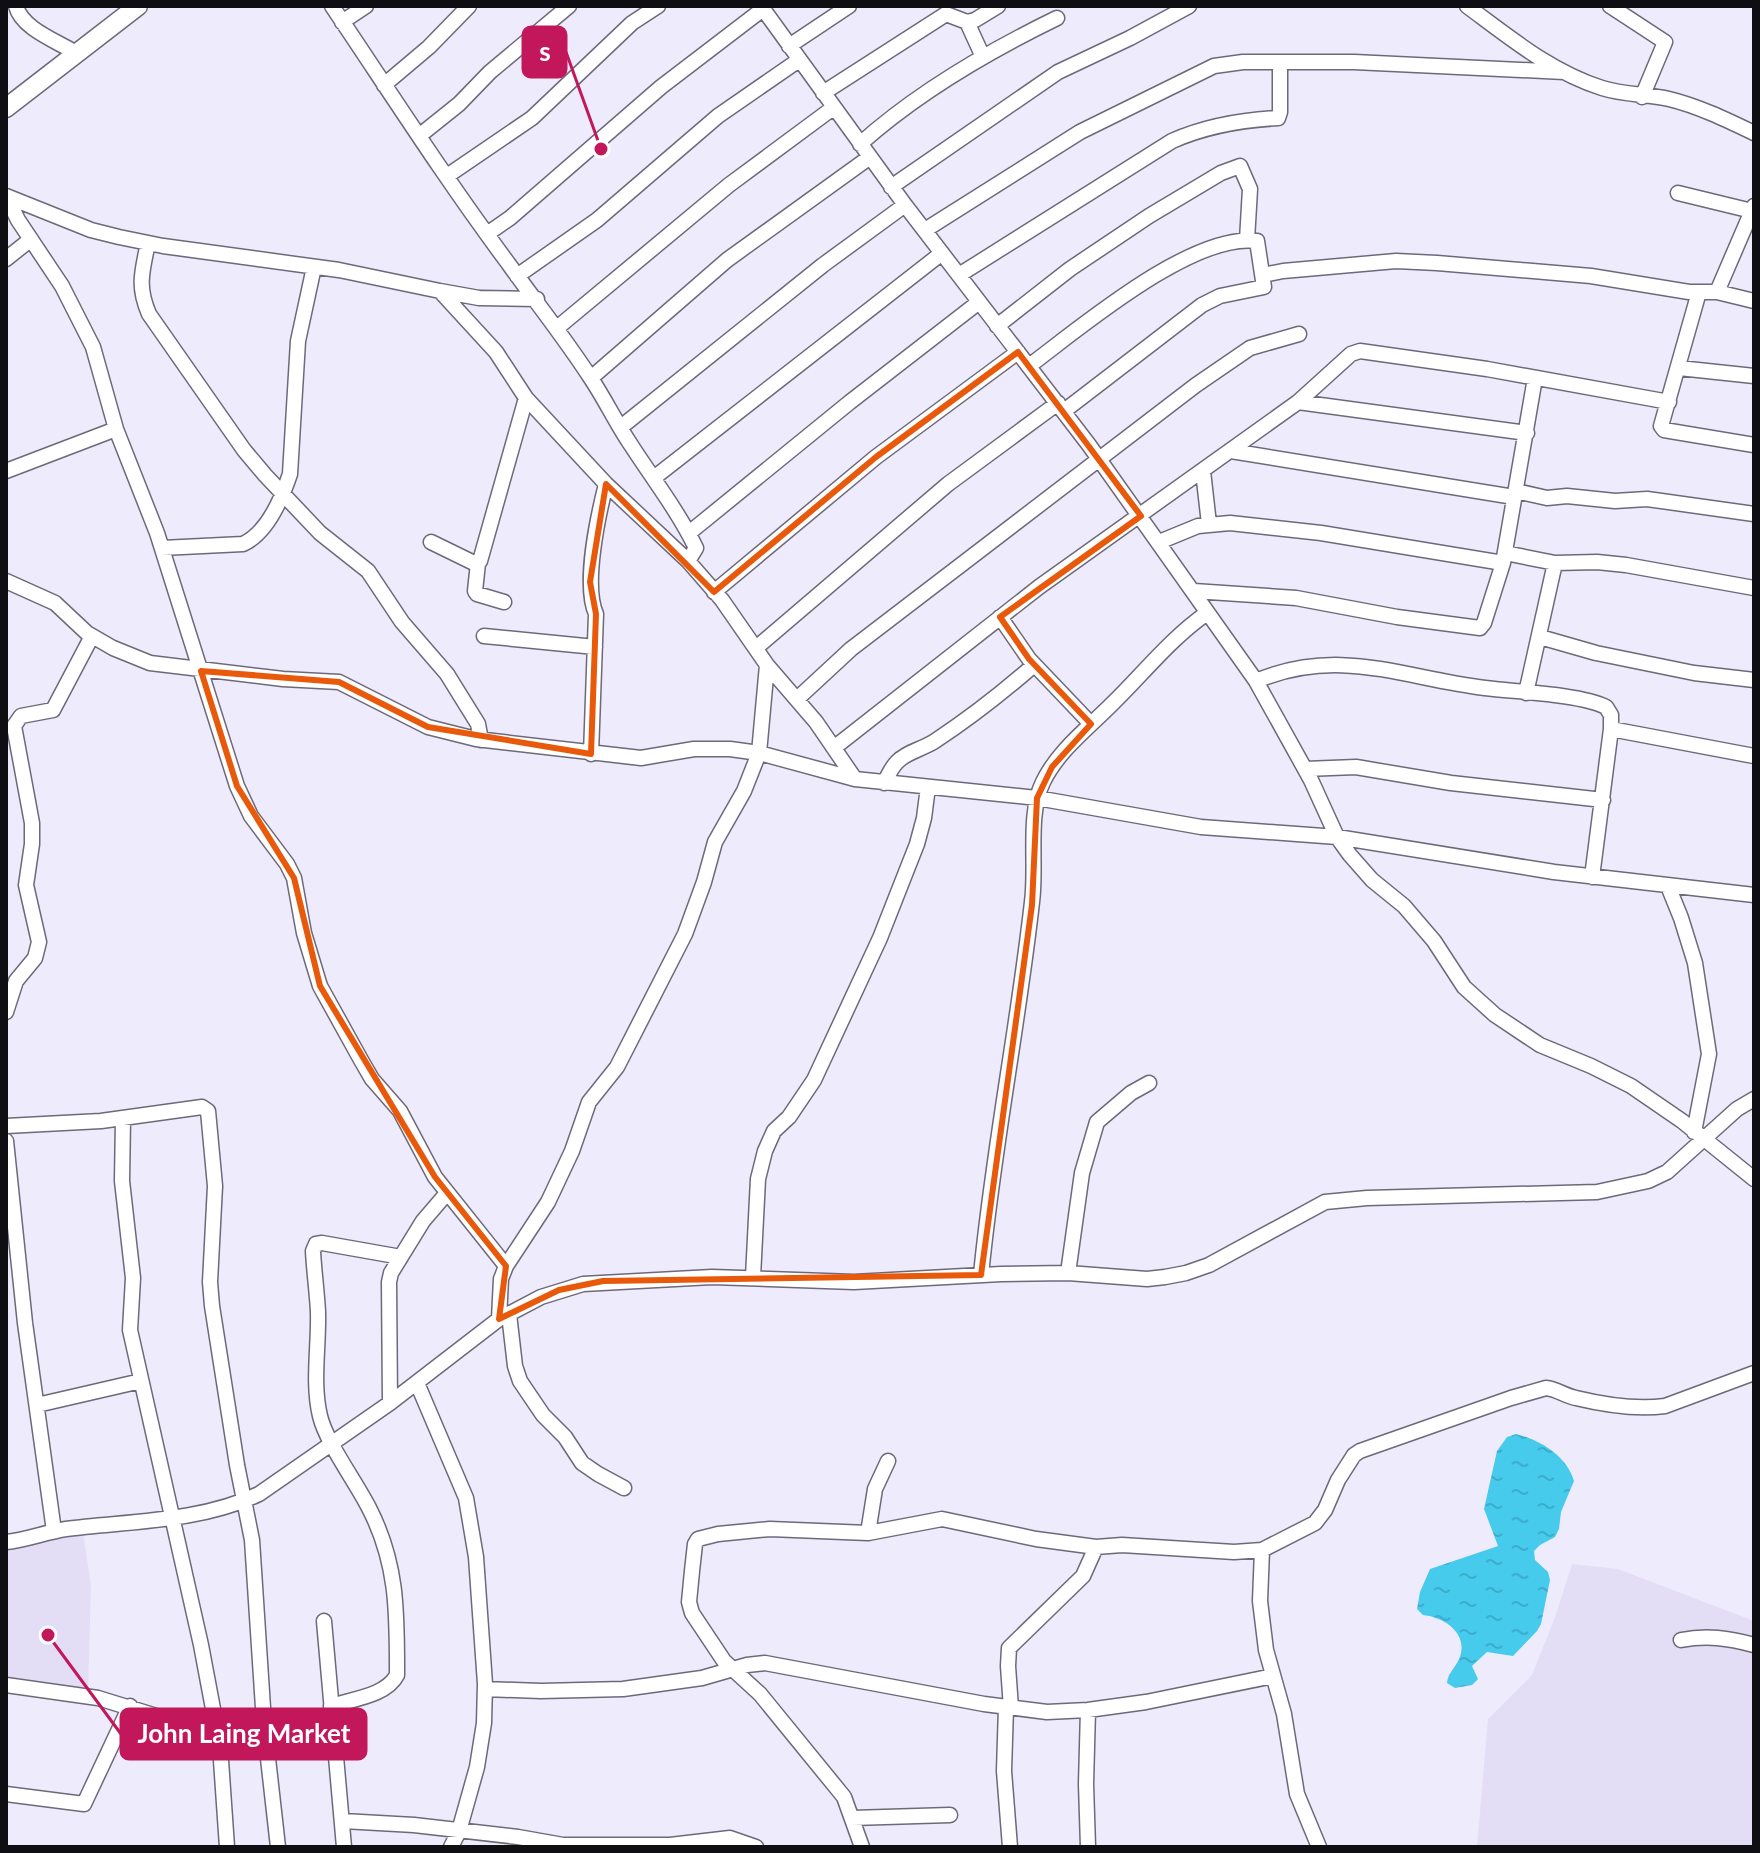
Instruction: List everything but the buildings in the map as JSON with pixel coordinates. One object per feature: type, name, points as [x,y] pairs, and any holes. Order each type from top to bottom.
[{"type":"main road","points":[[6,108],[138,6]]},
{"type":"street","points":[[16,6],[18,14],[27,24],[76,53]]},
{"type":"street","points":[[332,6],[487,234],[557,328],[631,446],[655,477],[696,548],[688,561]]},
{"type":"street","points":[[342,22],[366,6]]},
{"type":"street","points":[[384,85],[429,47],[469,6]]},
{"type":"street","points":[[419,136],[569,6]]},
{"type":"street","points":[[447,176],[532,118],[632,23],[658,6]]},
{"type":"street","points":[[789,46],[849,6]]},
{"type":"street","points":[[967,22],[998,6]]},
{"type":"street","points":[[891,187],[1058,72],[1189,6]]},
{"type":"street","points":[[1467,6],[1530,53],[1602,89],[1667,99],[1754,133]]},
{"type":"street","points":[[1610,6],[1665,42],[1642,97]]},
{"type":"street","points":[[487,234],[510,218],[661,87],[762,8],[891,187],[1061,407],[1194,591],[1256,681],[1305,769],[1337,837],[1372,880],[1404,906],[1464,987],[1488,1009],[1526,1037],[1631,1086],[1754,1179]]},
{"type":"street","points":[[823,93],[942,15],[951,14],[967,22],[983,57]]},
{"type":"street","points":[[860,144],[902,110],[983,57],[1057,18]]},
{"type":"street","points":[[517,276],[597,220],[711,122],[799,60]]},
{"type":"street","points":[[925,230],[1080,132],[1201,72],[1226,63],[1354,62],[1564,72]]},
{"type":"street","points":[[959,275],[1172,141],[1223,124],[1278,118],[1280,63]]},
{"type":"street","points":[[557,328],[729,185],[833,108]]},
{"type":"street","points":[[591,378],[727,260],[870,157]]},
{"type":"street","points":[[997,326],[1114,239],[1221,173],[1240,166],[1251,197],[1247,240]]},
{"type":"street","points":[[1678,193],[1753,209],[1717,292]]},
{"type":"street","points":[[6,197],[91,230],[148,243],[314,267],[479,298],[537,299]]},
{"type":"street","points":[[6,197],[30,240],[62,286],[93,347],[116,429],[162,548],[237,786],[251,816],[294,878],[304,933],[320,986],[372,1079],[400,1111],[420,1153],[447,1193],[506,1266]]},
{"type":"street","points":[[621,427],[823,265],[905,205]]},
{"type":"street","points":[[6,259],[30,240]]},
{"type":"street","points":[[756,648],[948,484],[1202,305],[1220,296],[1264,287],[1258,242],[1247,240],[1211,248],[1168,268],[1109,306],[1029,366]]},
{"type":"street","points":[[148,243],[140,280],[141,297],[149,314],[244,450],[320,533],[368,571],[402,622],[447,674],[478,724],[481,740]]},
{"type":"street","points":[[655,477],[942,253]]},
{"type":"street","points":[[1263,275],[1410,261],[1591,276],[1717,292],[1754,301]]},
{"type":"street","points":[[162,548],[243,544],[250,541],[270,517],[283,494],[290,474],[298,341],[314,267]]},
{"type":"street","points":[[440,291],[496,352],[526,398],[606,484],[688,561],[767,665],[835,747],[855,779]]},
{"type":"street","points":[[1699,292],[1661,426],[1664,430],[1754,445]]},
{"type":"street","points":[[689,533],[979,302]]},
{"type":"street","points":[[797,699],[851,649],[1098,458],[1242,352],[1259,344],[1299,334]]},
{"type":"street","points":[[835,747],[1000,617],[1298,402],[1351,354],[1360,351],[1669,402]]},
{"type":"street","points":[[714,592],[876,457],[1018,352]]},
{"type":"street","points":[[1679,368],[1754,376]]},
{"type":"street","points":[[1194,591],[1296,598],[1397,617],[1480,628],[1504,558],[1535,378]]},
{"type":"street","points":[[504,602],[475,591],[478,563],[526,398]]},
{"type":"street","points":[[1298,402],[1527,433]]},
{"type":"street","points":[[6,471],[116,429]]},
{"type":"street","points":[[1231,451],[1547,498],[1647,499],[1754,514]]},
{"type":"street","points":[[1203,471],[1209,524]]},
{"type":"street","points":[[591,754],[596,614],[591,604],[590,582],[606,484]]},
{"type":"street","points":[[1159,542],[1209,524],[1243,524],[1504,558],[1626,565],[1754,588]]},
{"type":"street","points":[[431,542],[478,563]]},
{"type":"street","points":[[1526,693],[1555,563]]},
{"type":"street","points":[[6,581],[55,603],[92,636],[113,648],[150,663],[201,671],[339,682],[428,727],[481,740],[641,758],[706,748],[759,753],[855,779],[1037,798],[1201,827],[1337,837],[1592,877],[1754,895]]},
{"type":"street","points":[[981,1275],[1032,905],[1037,798],[1052,767],[1091,724],[1167,646],[1207,613]]},
{"type":"street","points":[[1000,617],[1034,665],[1091,724]]},
{"type":"street","points":[[6,1012],[16,981],[35,958],[39,942],[26,885],[32,823],[14,726],[21,716],[53,710],[92,636]]},
{"type":"street","points":[[484,636],[595,647]]},
{"type":"street","points":[[1540,637],[1596,653],[1694,673],[1754,680]]},
{"type":"street","points":[[624,1488],[582,1463],[520,1381],[504,1317],[501,1279],[506,1266],[548,1202],[572,1151],[589,1102],[617,1067],[685,934],[715,842],[744,791],[759,753],[767,665]]},
{"type":"street","points":[[884,783],[902,757],[923,748],[965,720],[1034,665]]},
{"type":"street","points":[[1256,681],[1304,665],[1348,665],[1480,688],[1601,704],[1609,710],[1611,729],[1592,877]]},
{"type":"street","points":[[1611,729],[1754,756]]},
{"type":"street","points":[[1305,769],[1356,767],[1438,782],[1603,800]]},
{"type":"street","points":[[753,1277],[758,1179],[765,1151],[774,1131],[789,1117],[814,1080],[880,938],[917,844],[928,787]]},
{"type":"street","points":[[1668,886],[1695,963],[1709,1054],[1699,1136]]},
{"type":"street","points":[[1068,1273],[1082,1173],[1097,1122],[1131,1093],[1149,1083]]},
{"type":"street","points":[[6,1542],[54,1531],[172,1517],[243,1501],[259,1494],[390,1403],[504,1317],[541,1297],[583,1284],[638,1279],[753,1277],[854,1282],[1068,1273],[1147,1279],[1186,1273],[1230,1255],[1325,1202],[1344,1199],[1548,1195],[1625,1187],[1667,1172],[1699,1136],[1754,1099]]},
{"type":"street","points":[[6,1126],[123,1118],[202,1107],[208,1111],[215,1186],[210,1282],[212,1306],[255,1572],[264,1723],[278,1847]]},
{"type":"street","points":[[123,1118],[122,1181],[133,1278],[130,1330],[218,1735],[227,1847]]},
{"type":"street","points":[[6,1141],[25,1323],[54,1531]]},
{"type":"street","points":[[390,1403],[389,1282],[423,1221],[447,1193]]},
{"type":"street","points":[[331,1706],[392,1685],[397,1675],[396,1607],[391,1563],[370,1509],[320,1417],[313,1251],[316,1244],[322,1243],[401,1257]]},
{"type":"street","points":[[862,1847],[844,1797],[760,1694],[732,1670],[689,1608],[698,1539],[770,1529],[868,1533],[942,1519],[1036,1539],[1096,1547],[1122,1545],[1234,1552],[1262,1550],[1315,1523],[1354,1455],[1400,1436],[1546,1388],[1574,1398],[1650,1408],[1665,1406],[1754,1373]]},
{"type":"street","points":[[37,1405],[141,1381]]},
{"type":"street","points":[[417,1383],[458,1476],[471,1517],[485,1689],[482,1751],[459,1831],[451,1847]]},
{"type":"street","points":[[868,1533],[875,1489],[888,1461]]},
{"type":"street","points":[[1010,1847],[1004,1771],[1009,1648],[1083,1576],[1096,1547]]},
{"type":"street","points":[[1262,1550],[1260,1601],[1266,1650],[1286,1725],[1297,1794],[1319,1847]]},
{"type":"street","points":[[324,1621],[344,1847]]},
{"type":"street","points":[[1681,1640],[1702,1636],[1730,1638],[1754,1645]]},
{"type":"street","points":[[485,1689],[623,1689],[702,1678],[765,1663],[1008,1708],[1047,1712],[1146,1702],[1273,1676]]},
{"type":"street","points":[[6,1685],[98,1698],[218,1735]]},
{"type":"street","points":[[6,1794],[84,1804],[130,1706]]},
{"type":"street","points":[[1088,1710],[1088,1847]]},
{"type":"street","points":[[852,1818],[950,1815]]},
{"type":"street","points":[[343,1821],[526,1838],[563,1845],[670,1845],[730,1838],[756,1847]]},
{"type":"highlighted area","points":[[1018,352],[1141,516],[1000,617],[1029,659],[1091,724],[1052,767],[1037,798],[1032,905],[981,1275],[603,1281],[559,1290],[499,1319],[506,1266],[435,1177],[320,986],[294,878],[237,786],[201,671],[339,682],[428,727],[591,754],[596,614],[590,582],[606,484],[714,592],[876,457]]},
{"type":"shaded area","points":[[83,1532],[91,1586],[88,1692],[6,1683],[6,1549],[12,1550],[60,1534]]},
{"type":"shaded area","points":[[1572,1564],[1618,1569],[1754,1621],[1754,1847],[1477,1847],[1488,1719],[1532,1675]]},
{"type":"water","points":[[1516,1434],[1551,1450],[1565,1464],[1574,1481],[1555,1537],[1534,1551],[1535,1560],[1548,1572],[1550,1580],[1541,1624],[1513,1656],[1487,1652],[1472,1666],[1478,1679],[1472,1685],[1455,1688],[1447,1683],[1459,1659],[1461,1642],[1447,1623],[1423,1615],[1417,1609],[1420,1592],[1430,1569],[1498,1546],[1484,1509],[1497,1451],[1507,1437]]},
{"type":"place","name":"s","points":[[601,149]]},
{"type":"place","name":"John Laing Market","points":[[48,1635]]}]
